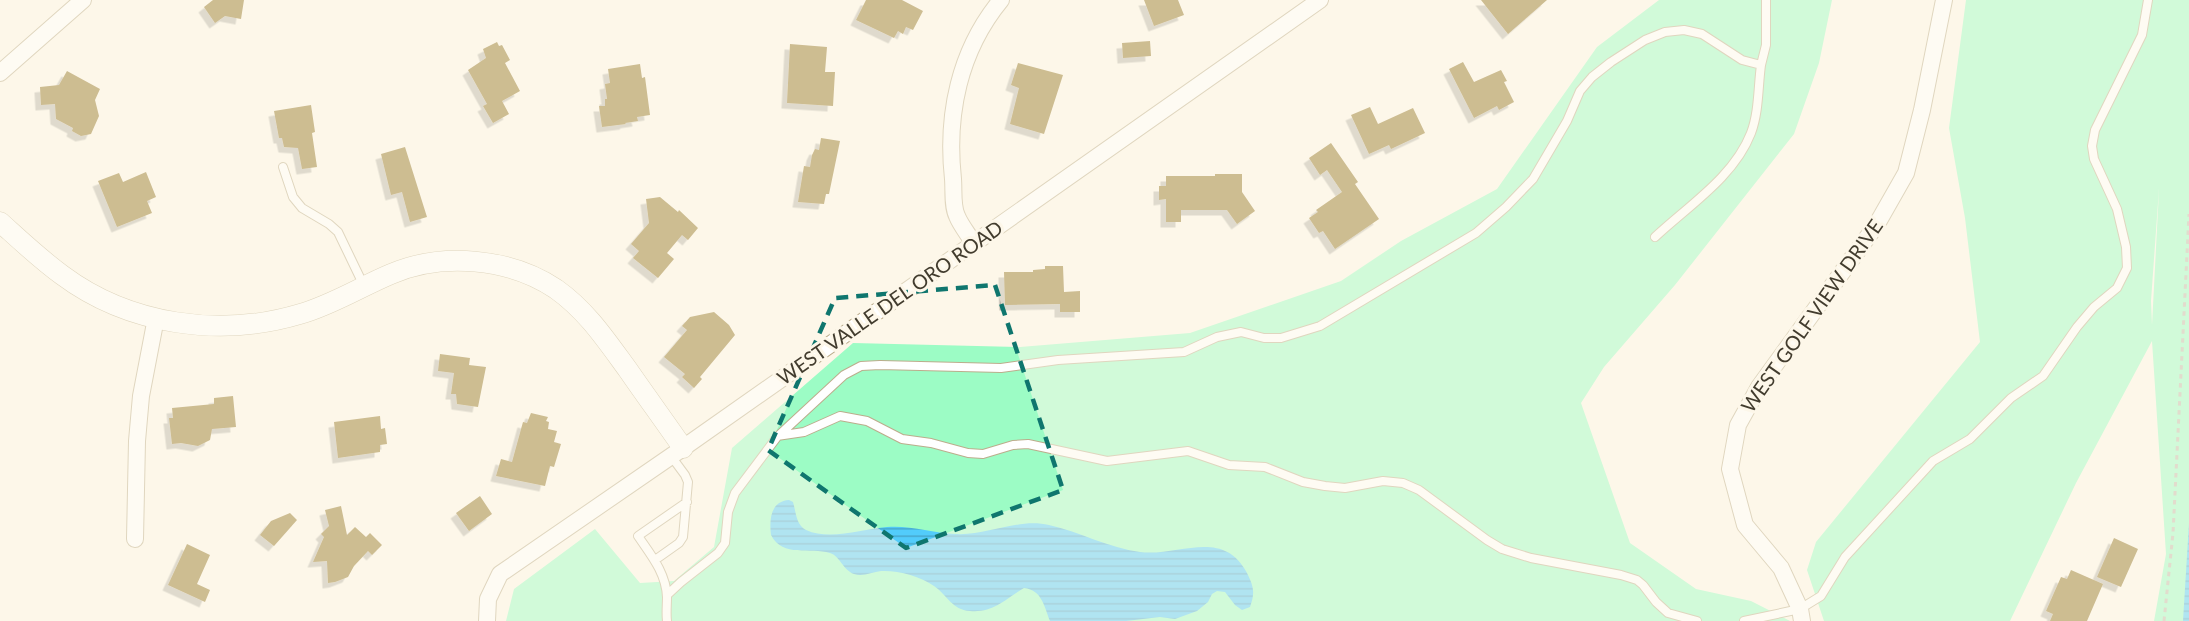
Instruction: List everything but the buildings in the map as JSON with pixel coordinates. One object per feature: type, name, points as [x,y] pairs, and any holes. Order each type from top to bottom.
[{"type":"street","points":[[0,73],[83,0]]},
{"type":"street","points":[[974,244],[956,215],[950,149],[954,99],[970,51],[992,10],[1001,0]]},
{"type":"street","name":"WEST VALLE DEL ORO ROAD","points":[[486,621],[488,599],[500,574],[1320,0]]},
{"type":"street","name":"WEST GOLF VIEW DRIVE","points":[[1801,615],[1780,568],[1745,525],[1730,470],[1738,425],[1759,387],[1877,224],[1906,173],[1922,111],[1944,0]]},
{"type":"street","points":[[0,222],[63,276],[111,302],[156,318],[206,326],[249,325],[300,314],[326,305],[364,286],[411,267],[455,261],[483,262],[513,269],[555,289],[585,313],[677,452]]},
{"type":"street","points":[[135,539],[136,441],[141,396],[156,318]]},
{"type":"lane","points":[[1655,237],[1726,171],[1740,153],[1750,134],[1754,122],[1761,65],[1766,45],[1766,0]]},
{"type":"lane","points":[[1744,621],[1801,615],[1821,596],[1845,557],[1933,461],[1971,439],[2011,398],[2043,376],[2077,327],[2094,307],[2117,288],[2127,268],[2122,227],[2110,192],[2094,159],[2092,146],[2095,130],[2142,36],[2148,0]]},
{"type":"lane","points":[[667,595],[718,553],[725,543],[728,512],[735,494],[777,436],[844,375],[861,366],[1001,368],[1058,360],[1184,352],[1217,337],[1241,332],[1264,338],[1281,338],[1320,326],[1476,234],[1499,214],[1533,178],[1562,130],[1580,91],[1592,77],[1611,62],[1645,40],[1665,32],[1684,30],[1702,34],[1742,60],[1761,65]]},
{"type":"lane","points":[[283,167],[293,197],[302,208],[339,232],[364,286]]},
{"type":"lane","points":[[777,436],[804,432],[840,416],[867,421],[902,439],[931,443],[975,454],[1028,444],[1107,461],[1188,451],[1229,465],[1265,468],[1303,482],[1325,486],[1345,488],[1383,481],[1403,483],[1419,490],[1502,549],[1532,558],[1621,574],[1643,585],[1656,602],[1668,612],[1696,621]]},
{"type":"lane","points":[[655,560],[682,540],[688,482],[677,452]]},
{"type":"lane","points":[[667,621],[667,595],[662,573],[638,536],[687,502]]},
{"type":"path","points":[[2164,621],[2173,533],[2189,214]]},
{"type":"highlighted area","points":[[995,285],[1063,490],[906,548],[768,450],[835,298]]},
{"type":"green space","points":[[1659,0],[1832,0],[1819,63],[1794,134],[1675,285],[1604,367],[1581,403],[1630,543],[1696,589],[1751,601],[1790,621],[506,621],[514,589],[595,529],[640,583],[674,581],[714,547],[732,448],[853,343],[1020,347],[1190,333],[1341,281],[1401,241],[1497,189],[1597,47]]},
{"type":"green space","points":[[1966,0],[2189,0],[2189,621],[2154,621],[2166,554],[2152,341],[2076,483],[2010,621],[1824,621],[1807,570],[1816,542],[1980,342],[1965,218],[1949,128]],"holes":[[[2159,189],[2152,325],[2151,301]]]},
{"type":"water","points":[[789,500],[793,502],[800,525],[815,533],[836,534],[896,527],[967,534],[1037,523],[1140,552],[1213,547],[1226,551],[1237,559],[1251,582],[1253,598],[1250,607],[1242,610],[1225,592],[1217,591],[1197,611],[1175,619],[1160,617],[1126,621],[1050,621],[1039,595],[1024,588],[993,608],[978,611],[964,610],[954,605],[934,586],[915,577],[887,571],[857,575],[850,572],[830,553],[782,547],[771,535],[770,523],[775,507]]},
{"type":"water","points":[[2189,523],[2189,621],[2183,621]]}]
